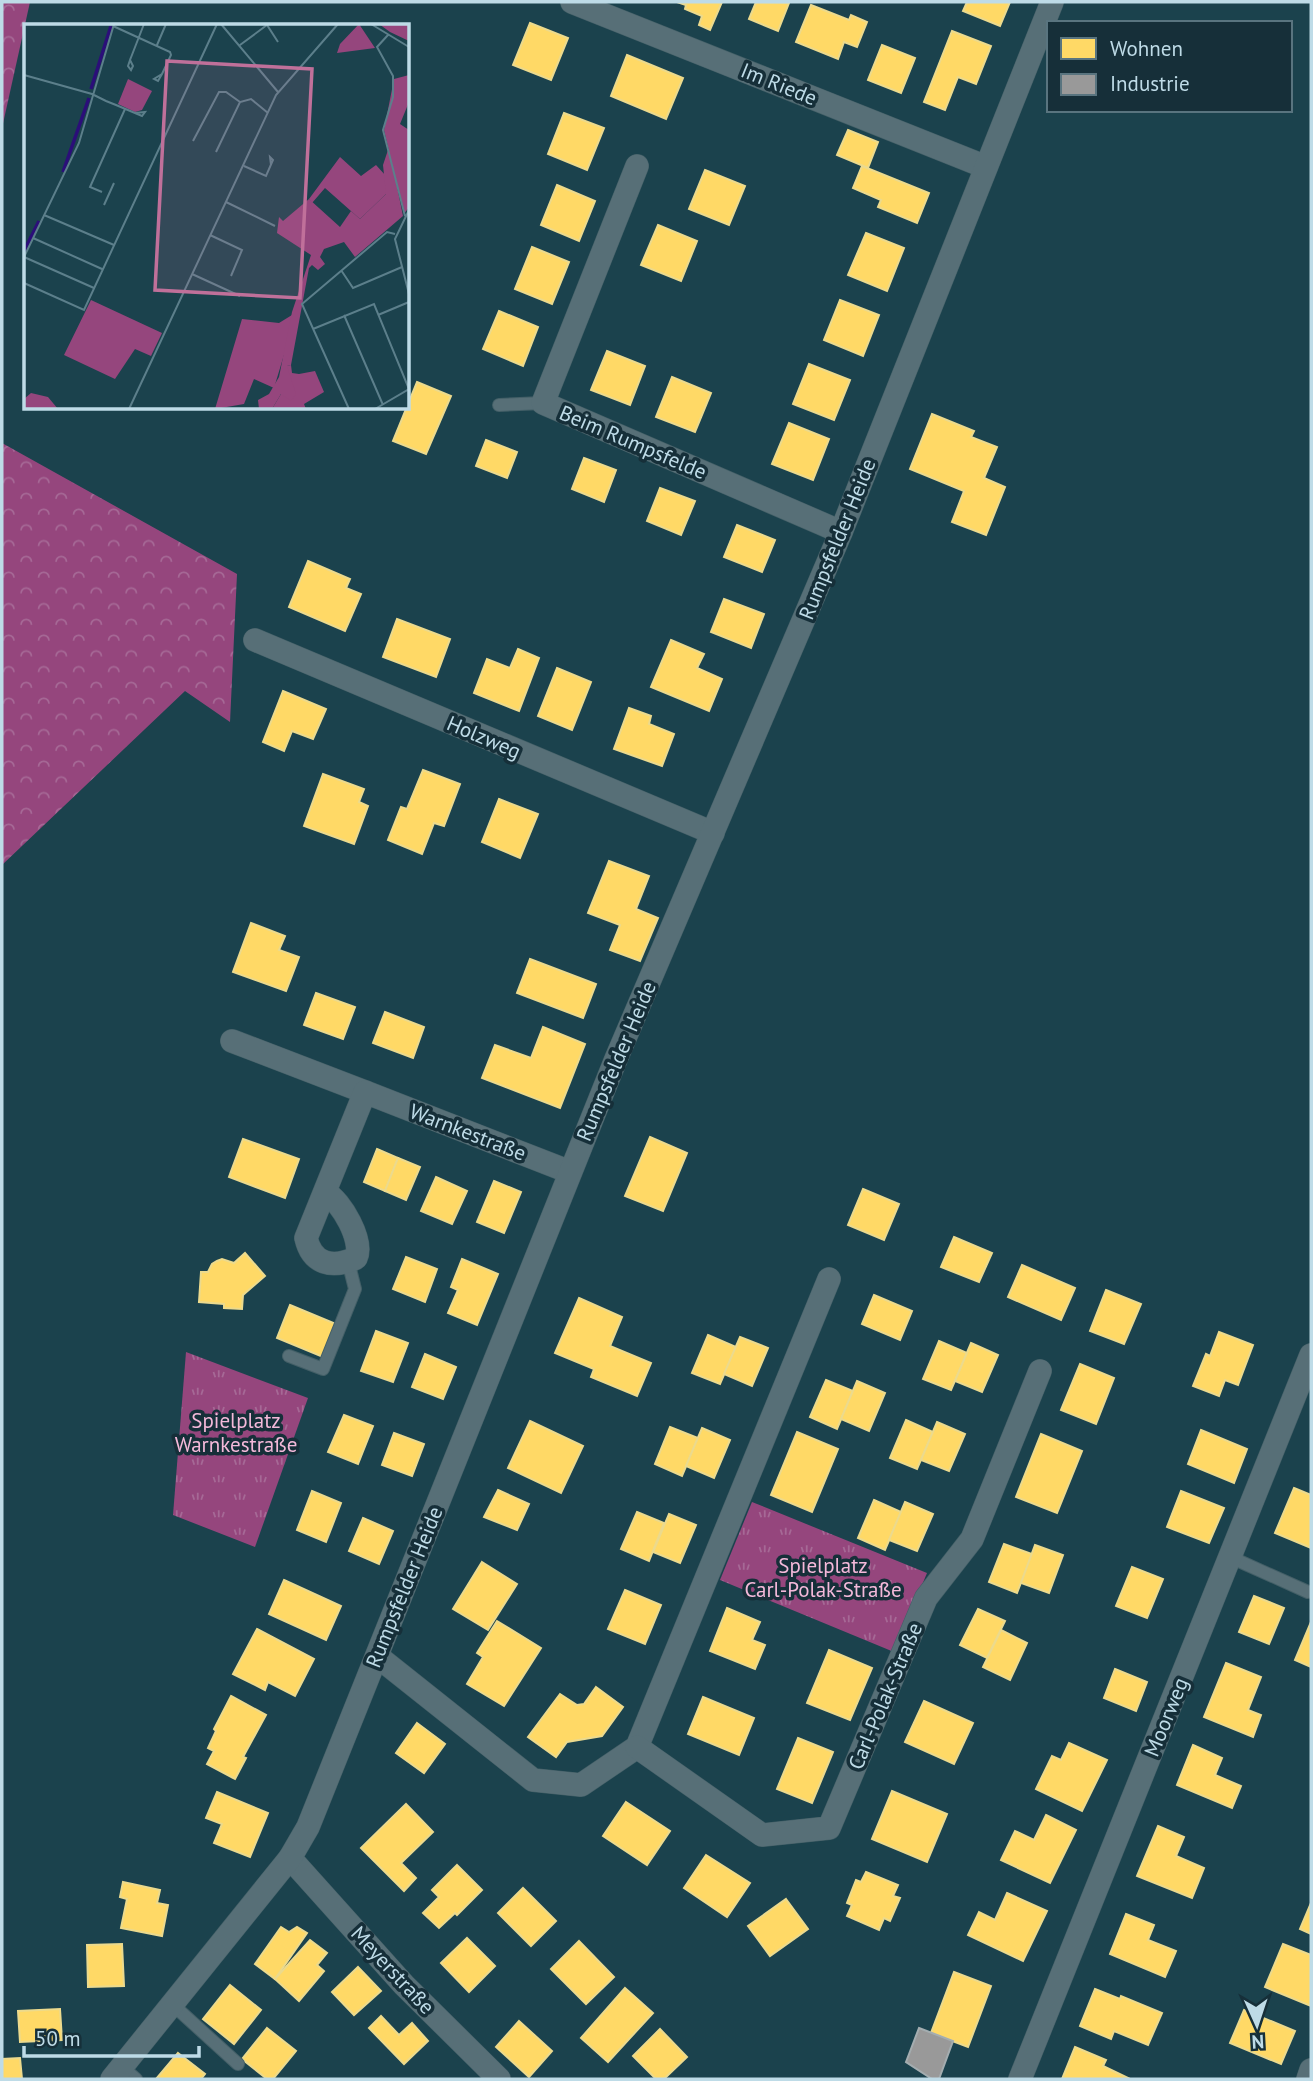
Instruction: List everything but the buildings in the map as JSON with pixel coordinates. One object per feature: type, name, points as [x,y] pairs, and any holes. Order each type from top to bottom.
[{"type":"street","name":"Im Riede","points":[[572,2],[986,167]]},
{"type":"street","name":"Rumpsfelder Heide","points":[[123,2075],[172,2004],[290,1858],[308,1827],[616,1059],[841,532],[1052,2]]},
{"type":"street","name":"Beim Rumpsfelde","points":[[636,166],[543,404],[841,532]]},
{"type":"street","name":"Holzweg","points":[[255,640],[713,833]]},
{"type":"street","name":"Warnkestraße","points":[[232,1041],[570,1172]]},
{"type":"street","points":[[326,1193],[334,1198],[356,1237],[359,1250],[356,1258],[338,1264],[316,1258],[309,1249],[306,1238],[365,1092]]},
{"type":"street","points":[[377,1656],[533,1780],[581,1784],[638,1747],[829,1279]]},
{"type":"street","name":"Moorweg","points":[[1020,2079],[1311,1355]]},
{"type":"street","name":"Carl-Polak-Straße","points":[[638,1747],[762,1835],[829,1828],[926,1598],[972,1539],[1040,1371]]},
{"type":"street","name":"Meyerstraße","points":[[290,1858],[404,1985],[499,2079]]},
{"type":"street","points":[[1308,2079],[1311,2070]]},
{"type":"lane","points":[[499,405],[543,404]]},
{"type":"lane","points":[[289,1356],[323,1369],[355,1289],[348,1261]]},
{"type":"lane","points":[[1230,1557],[1308,1592]]},
{"type":"lane","points":[[172,2004],[238,2064]]},
{"type":"green space","points":[[2,2],[30,2],[24,24],[2,128]]},
{"type":"green space","points":[[2,443],[237,574],[230,722],[185,691],[2,865]]},
{"type":"green space","name":"Spielplatz Warnkestraße","points":[[186,1352],[308,1398],[255,1547],[173,1515]]},
{"type":"green space","name":"Spielplatz Carl-Polak-Straße","points":[[752,1502],[927,1573],[894,1652],[720,1580]]}]
